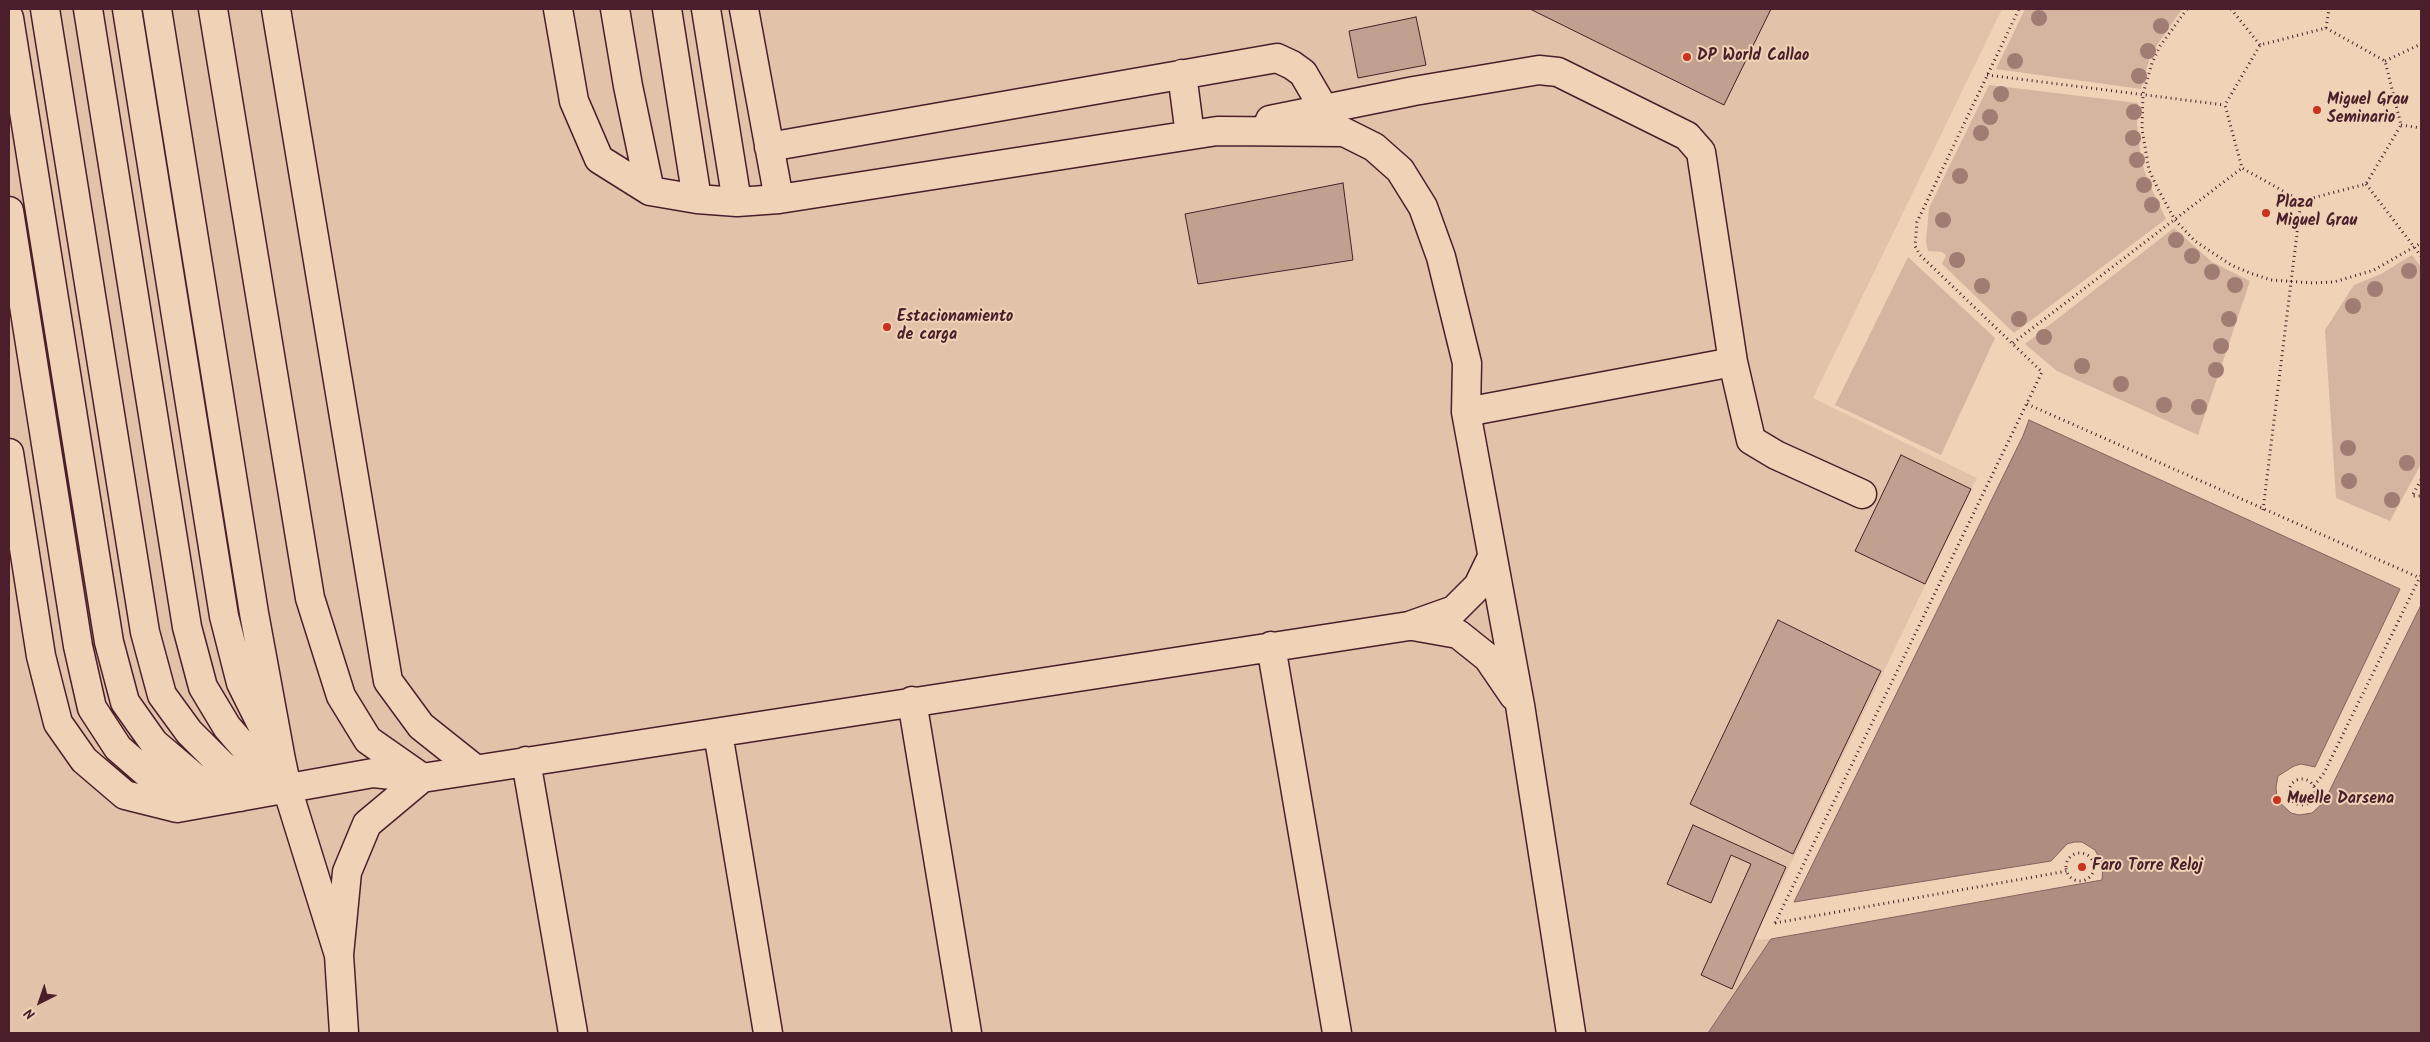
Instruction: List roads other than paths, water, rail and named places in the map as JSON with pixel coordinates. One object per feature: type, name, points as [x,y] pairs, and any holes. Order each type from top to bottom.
[{"type":"lane","points":[[45,9],[145,632],[162,695],[189,732],[250,795]]},
{"type":"lane","points":[[88,9],[192,644],[203,687],[227,727],[259,764],[287,788]]},
{"type":"lane","points":[[126,9],[224,616],[240,683],[281,760]]},
{"type":"lane","points":[[157,9],[254,613],[281,760],[287,788],[339,956]]},
{"type":"lane","points":[[213,9],[310,598],[342,696],[368,740],[422,778]]},
{"type":"lane","points":[[276,9],[388,681],[421,726],[476,769]]},
{"type":"lane","points":[[558,9],[574,101],[599,159],[650,191],[697,199],[737,202],[779,199],[1217,131],[1324,109],[1539,70],[1558,72],[1687,136],[1700,152],[1733,362],[1751,440],[1776,455],[1862,494]]},
{"type":"lane","points":[[615,9],[628,86],[650,191]]},
{"type":"lane","points":[[667,9],[697,199]]},
{"type":"lane","points":[[706,9],[737,202]]},
{"type":"lane","points":[[744,9],[779,199]]},
{"type":"lane","points":[[9,18],[109,642],[124,702],[154,743],[194,777],[250,795]]},
{"type":"lane","points":[[769,147],[1277,58],[1292,65],[1304,74],[1324,109]]},
{"type":"lane","points":[[1182,74],[1190,135]]},
{"type":"lane","points":[[1217,131],[1344,132],[1374,147],[1400,170],[1423,207],[1441,257],[1466,363],[1466,412],[1520,705],[1571,1033]]},
{"type":"lane","points":[[9,212],[78,646],[92,708],[118,748],[156,781],[201,804]]},
{"type":"lane","points":[[1466,412],[1733,362]]},
{"type":"lane","points":[[9,453],[41,656],[58,723],[84,760],[125,795],[178,808],[372,773],[422,778],[912,701],[1409,626],[1454,610],[1478,586],[1492,556]]},
{"type":"lane","points":[[1409,626],[1458,634],[1488,658],[1520,705]]},
{"type":"lane","points":[[1271,646],[1337,1033]]},
{"type":"lane","points":[[912,701],[966,1033]]},
{"type":"lane","points":[[718,733],[768,1033]]},
{"type":"lane","points":[[526,761],[573,1033]]},
{"type":"lane","points":[[344,1033],[339,956],[347,872],[367,824],[422,778]]},
{"type":"place","name":"DP World Callao","points":[[1687,57]]},
{"type":"place","name":"Miguel Grau Seminario","points":[[2317,110]]},
{"type":"place","name":"Plaza Miguel Grau","points":[[2266,213]]},
{"type":"place","name":"Estacionamiento de carga","points":[[887,327]]},
{"type":"place","name":"Muelle Darsena","points":[[2277,800]]},
{"type":"place","name":"Faro Torre Reloj","points":[[2082,867]]}]
